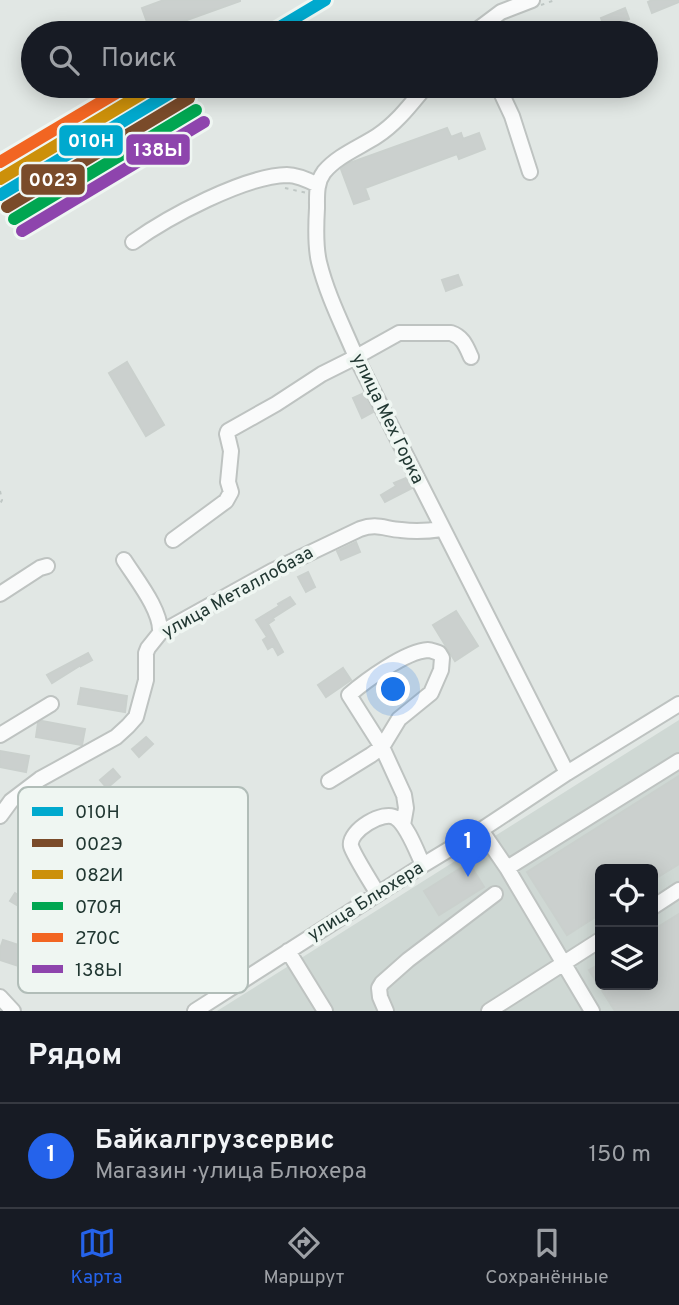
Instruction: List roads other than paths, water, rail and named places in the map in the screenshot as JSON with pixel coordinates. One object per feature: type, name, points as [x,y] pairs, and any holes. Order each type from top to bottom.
[{"type":"street","points":[[489,21],[501,12],[532,0]]},
{"type":"street","points":[[0,171],[100,108],[105,98]]},
{"type":"street","points":[[133,242],[173,216],[243,185],[267,178],[293,176],[317,185],[325,171],[336,161],[380,134],[416,98]]},
{"type":"street","points":[[504,98],[530,172]]},
{"type":"street","name":"улица Мех Горка","points":[[317,185],[318,259],[327,290],[356,357],[567,773]]},
{"type":"street","points":[[173,540],[229,496],[228,470],[231,451],[228,431],[322,374],[399,333],[457,335],[463,340],[471,357]]},
{"type":"street","name":"улица Металлобаза","points":[[29,787],[116,737],[136,717],[146,680],[146,653],[160,632],[272,570],[360,529],[371,525],[401,531],[442,529]]},
{"type":"street","points":[[124,560],[155,610],[161,626],[160,632]]},
{"type":"street","points":[[0,594],[47,566]]},
{"type":"street","points":[[329,781],[382,747],[399,719],[431,693],[441,670],[442,658],[439,653],[426,650],[395,663],[363,682],[349,695],[382,747],[404,795],[406,808],[403,825]]},
{"type":"street","points":[[0,735],[51,704]]},
{"type":"street","name":"улица Блюхера","points":[[248,977],[679,704]]},
{"type":"street","points":[[508,868],[679,761]]},
{"type":"street","name":"улица Металлобаза","points":[[0,816],[18,796]]},
{"type":"street","points":[[377,894],[351,846],[353,836],[365,826],[384,816],[397,818],[423,865]]},
{"type":"street","points":[[481,830],[508,868],[592,1011]]},
{"type":"street","points":[[658,904],[679,890]]},
{"type":"street","points":[[386,1011],[380,997],[379,988],[382,983],[495,894]]},
{"type":"street","points":[[494,1010],[595,943]]},
{"type":"street","points":[[288,951],[325,1011]]},
{"type":"street","name":"улица Блюхера","points":[[195,1011],[223,993]]},
{"type":"street","points":[[0,1000],[4,1011]]},
{"type":"street","points":[[0,1000],[13,1011]]},
{"type":"place","name":"Байкалгрузсервис","points":[[468,877]]}]
